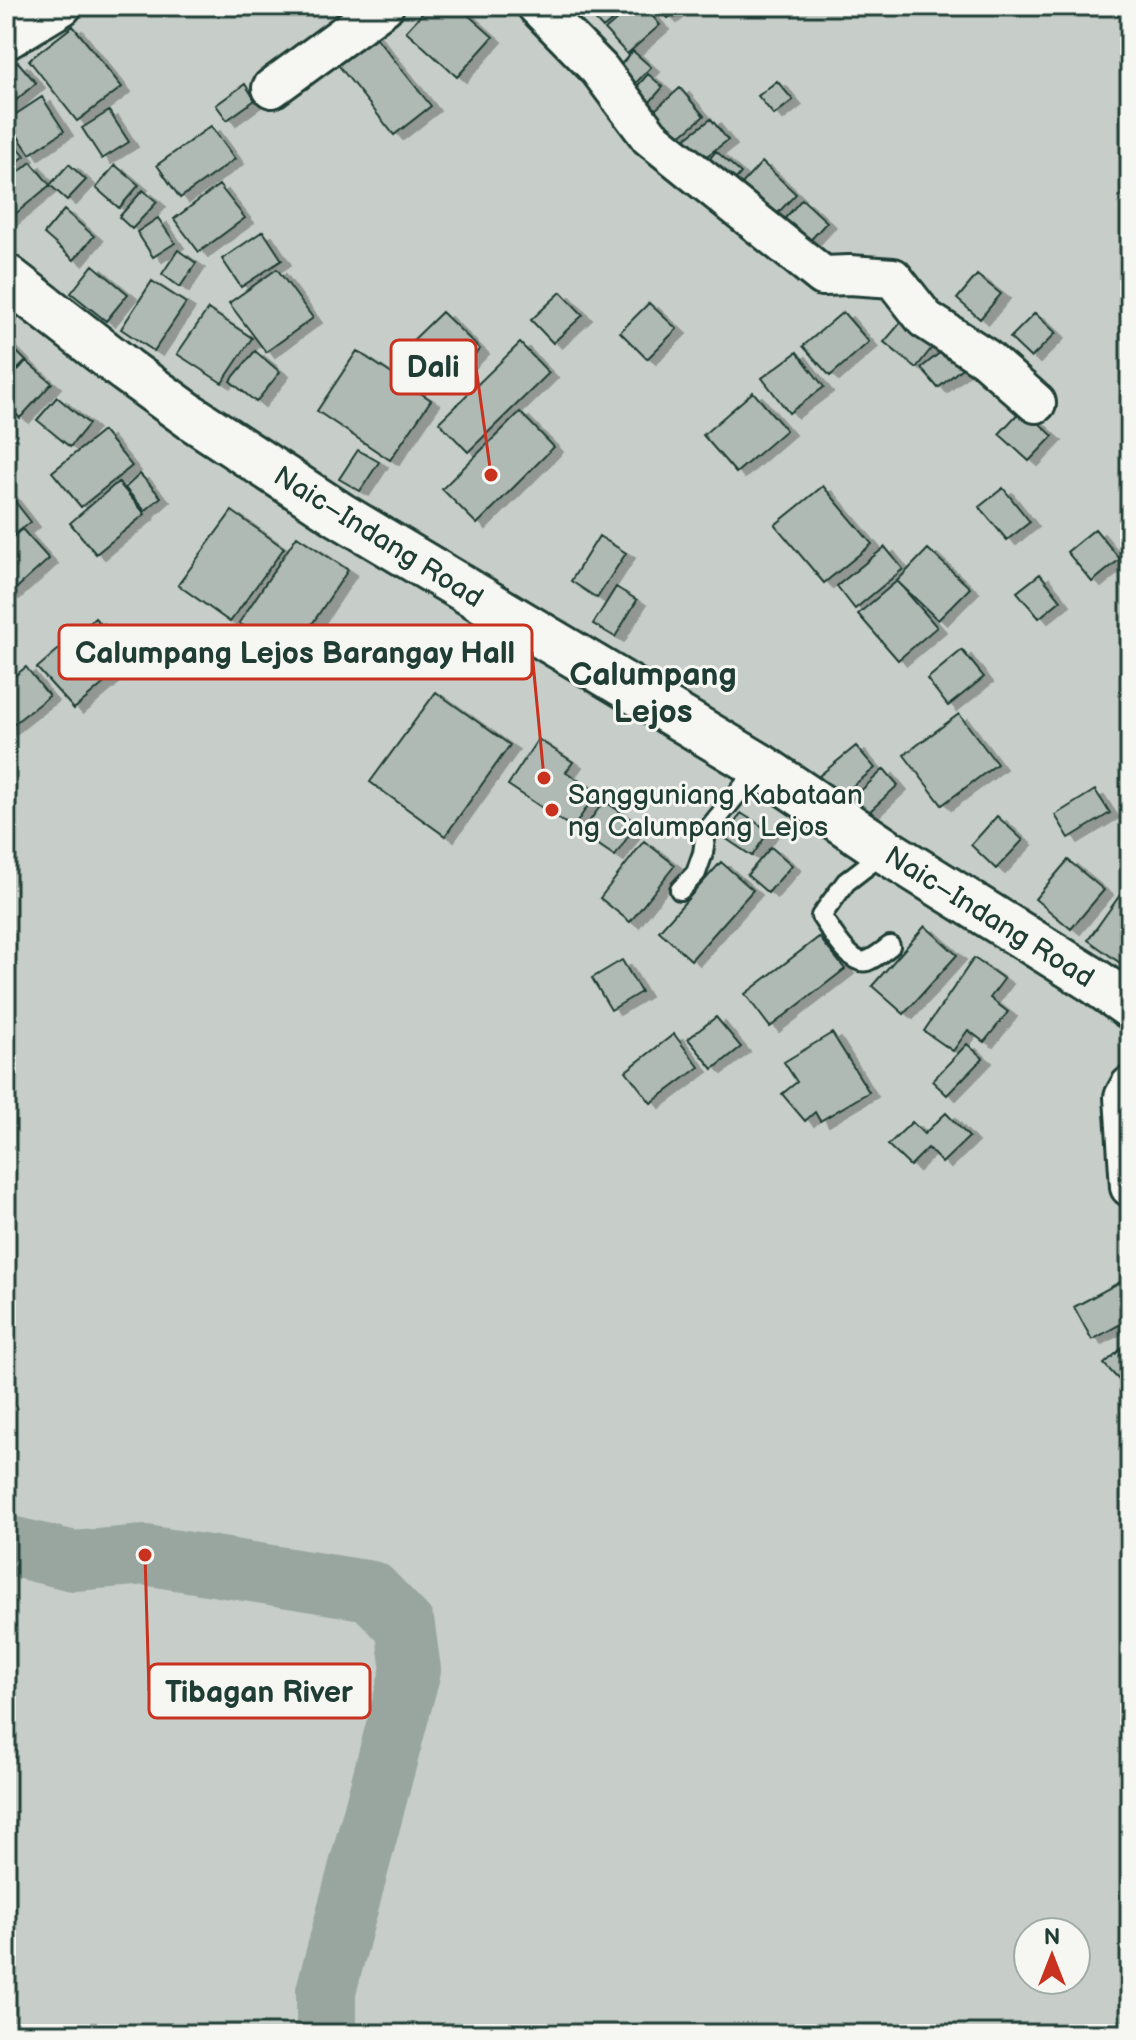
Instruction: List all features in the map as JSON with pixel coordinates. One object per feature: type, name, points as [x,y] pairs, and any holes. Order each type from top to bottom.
[{"type":"main road","name":"Naic–Indang Road","points":[[6,277],[191,417],[340,515],[760,766],[886,851],[1130,1006]]},
{"type":"street","points":[[6,40],[62,6]]},
{"type":"street","points":[[272,88],[384,6]]},
{"type":"street","points":[[537,6],[599,69],[650,137],[823,276],[893,278],[925,319],[985,358],[1036,403]]},
{"type":"street","points":[[1130,1086],[1124,1097],[1130,1187]]},
{"type":"lane","points":[[680,890],[696,873],[706,832],[760,766]]},
{"type":"lane","points":[[886,851],[846,882],[821,916],[853,959],[862,962],[870,960],[890,946]]},
{"type":"shaded area","points":[[6,6],[1130,6],[1130,2034],[6,2034]]},
{"type":"building","points":[[429,6],[458,6],[493,37],[457,77],[406,31]]},
{"type":"building","points":[[602,6],[619,6],[623,11],[603,28],[591,15]]},
{"type":"building","points":[[633,6],[644,6],[660,25],[627,54],[605,30]]},
{"type":"building","points":[[658,6],[672,6],[677,11],[668,18]]},
{"type":"building","points":[[73,26],[122,87],[77,121],[29,60]]},
{"type":"building","points":[[372,32],[431,106],[394,135],[335,61]]},
{"type":"building","points":[[633,51],[651,67],[632,87],[615,71]]},
{"type":"building","points":[[18,62],[36,83],[6,109],[6,72]]},
{"type":"building","points":[[648,74],[663,87],[642,111],[627,98]]},
{"type":"building","points":[[777,81],[793,100],[774,115],[758,96]]},
{"type":"building","points":[[245,84],[255,100],[227,120],[216,105]]},
{"type":"building","points":[[680,88],[704,116],[671,144],[647,117]]},
{"type":"building","points":[[42,97],[64,131],[30,154],[7,120]]},
{"type":"building","points":[[109,111],[129,142],[102,159],[82,128]]},
{"type":"building","points":[[711,119],[728,140],[696,164],[679,143]]},
{"type":"building","points":[[211,126],[235,159],[180,198],[157,165]]},
{"type":"building","points":[[6,131],[25,156],[6,170]]},
{"type":"building","points":[[716,151],[741,173],[731,185],[706,163]]},
{"type":"building","points":[[31,162],[50,185],[8,220],[6,183]]},
{"type":"building","points":[[762,162],[796,194],[773,218],[740,186]]},
{"type":"building","points":[[69,164],[86,180],[67,200],[50,185]]},
{"type":"building","points":[[115,165],[139,185],[119,208],[96,188]]},
{"type":"building","points":[[219,185],[245,218],[199,252],[174,219]]},
{"type":"building","points":[[143,190],[157,202],[132,229],[119,217]]},
{"type":"building","points":[[802,199],[827,222],[805,246],[780,224]]},
{"type":"building","points":[[64,210],[94,236],[74,260],[44,234]]},
{"type":"building","points":[[158,218],[175,243],[153,257],[137,232]]},
{"type":"building","points":[[263,231],[282,260],[241,287],[222,259]]},
{"type":"building","points":[[178,250],[196,263],[180,287],[162,274]]},
{"type":"building","points":[[93,265],[128,294],[106,321],[71,293]]},
{"type":"building","points":[[277,269],[313,318],[266,352],[229,303]]},
{"type":"building","points":[[977,275],[1001,294],[980,319],[957,299]]},
{"type":"building","points":[[152,281],[186,303],[154,351],[121,329]]},
{"type":"building","points":[[561,292],[583,315],[553,343],[531,320]]},
{"type":"building","points":[[649,303],[677,329],[647,359],[620,332]]},
{"type":"building","points":[[208,309],[252,338],[222,383],[177,354]]},
{"type":"building","points":[[442,312],[480,349],[444,386],[405,348]]},
{"type":"building","points":[[843,312],[869,342],[830,376],[803,346]]},
{"type":"building","points":[[1035,313],[1056,333],[1031,358],[1010,338]]},
{"type":"building","points":[[903,320],[934,345],[916,368],[884,342]]},
{"type":"building","points":[[6,341],[26,361],[6,381]]},
{"type":"building","points":[[520,343],[549,373],[468,452],[439,422]]},
{"type":"building","points":[[952,343],[968,363],[938,388],[921,368]]},
{"type":"building","points":[[255,351],[280,372],[256,402],[230,381]]},
{"type":"building","points":[[357,351],[431,400],[390,460],[317,411]]},
{"type":"building","points":[[797,352],[824,387],[789,413],[762,378]]},
{"type":"building","points":[[26,361],[52,383],[20,418],[6,405],[6,384]]},
{"type":"building","points":[[753,392],[786,430],[736,473],[703,435]]},
{"type":"building","points":[[57,397],[89,424],[70,447],[37,420]]},
{"type":"building","points":[[1023,408],[1053,436],[1029,461],[999,434]]},
{"type":"building","points":[[520,412],[554,447],[477,524],[442,489]]},
{"type":"building","points":[[103,431],[132,466],[81,507],[52,472]]},
{"type":"building","points":[[358,450],[379,462],[360,491],[339,479]]},
{"type":"building","points":[[140,474],[161,497],[145,511],[125,488]]},
{"type":"building","points":[[118,482],[145,514],[96,554],[70,523]]},
{"type":"building","points":[[823,486],[872,544],[824,583],[775,525]]},
{"type":"building","points":[[1003,488],[1030,522],[1007,540],[979,507]]},
{"type":"building","points":[[6,490],[31,522],[6,541]]},
{"type":"building","points":[[232,511],[284,548],[230,622],[178,585]]},
{"type":"building","points":[[22,529],[49,559],[10,594],[6,589],[6,543]]},
{"type":"building","points":[[1095,529],[1120,559],[1092,582],[1067,552]]},
{"type":"building","points":[[297,536],[348,570],[290,657],[239,623]]},
{"type":"building","points":[[599,536],[626,553],[597,598],[571,581]]},
{"type":"building","points":[[885,547],[903,569],[855,609],[837,586]]},
{"type":"building","points":[[928,549],[970,588],[938,620],[897,581]]},
{"type":"building","points":[[1040,574],[1061,600],[1039,618],[1017,592]]},
{"type":"building","points":[[897,581],[937,627],[898,660],[858,614]]},
{"type":"building","points":[[616,587],[637,600],[615,637],[593,624]]},
{"type":"building","points":[[95,618],[132,659],[74,709],[37,668]]},
{"type":"building","points":[[962,650],[984,677],[948,706],[927,679]]},
{"type":"building","points":[[26,667],[49,696],[6,730],[6,683]]},
{"type":"building","points":[[436,692],[510,745],[445,836],[370,782]]},
{"type":"building","points":[[959,714],[997,764],[942,805],[904,755]]},
{"type":"building","points":[[538,739],[573,762],[566,772],[597,792],[573,828],[508,785]]},
{"type":"building","points":[[856,746],[875,768],[838,798],[819,776]]},
{"type":"building","points":[[884,769],[898,785],[868,813],[853,798]]},
{"type":"building","points":[[1095,790],[1110,813],[1069,838],[1055,815]]},
{"type":"building","points":[[604,801],[637,823],[615,856],[581,833]]},
{"type":"building","points":[[741,813],[769,831],[752,856],[725,838]]},
{"type":"building","points":[[997,816],[1023,840],[996,869],[971,845]]},
{"type":"building","points":[[644,841],[675,865],[630,922],[600,898]]},
{"type":"building","points":[[771,847],[792,865],[768,893],[747,875]]},
{"type":"building","points":[[1068,860],[1104,890],[1071,929],[1035,899]]},
{"type":"building","points":[[721,862],[753,890],[691,960],[659,931]]},
{"type":"building","points":[[1130,881],[1130,970],[1088,940]]},
{"type":"building","points":[[925,926],[957,955],[904,1014],[872,986]]},
{"type":"building","points":[[819,937],[845,969],[770,1027],[745,994]]},
{"type":"building","points":[[974,958],[1004,979],[990,998],[1008,1012],[984,1042],[968,1030],[953,1051],[924,1031]]},
{"type":"building","points":[[622,960],[641,992],[611,1010],[592,978]]},
{"type":"building","points":[[716,1017],[741,1047],[713,1069],[688,1039]]},
{"type":"building","points":[[832,1033],[869,1092],[820,1121],[815,1112],[805,1121],[782,1094],[797,1082],[784,1062]]},
{"type":"building","points":[[674,1034],[699,1067],[651,1103],[626,1071]]},
{"type":"building","points":[[967,1044],[983,1058],[947,1095],[932,1081]]},
{"type":"building","points":[[946,1113],[969,1137],[942,1163],[928,1148],[910,1166],[888,1145],[912,1122],[924,1134]]},
{"type":"building","points":[[1120,1282],[1130,1300],[1130,1319],[1092,1340],[1074,1307]]},
{"type":"building","points":[[1130,1341],[1130,1374],[1121,1382],[1104,1364]]},
{"type":"waterway","points":[[6,1545],[74,1561],[145,1555],[371,1591],[405,1626],[411,1670],[326,1991],[326,2034]]},
{"type":"place","name":"Dali","points":[[491,475]]},
{"type":"place","name":"Calumpang Lejos Barangay Hall","points":[[544,778]]},
{"type":"place","name":"Sangguniang Kabataan ng Calumpang Lejos","points":[[552,810]]},
{"type":"place","name":"Tibagan River","points":[[145,1555]]},
{"type":"district","name":"Calumpang Lejos","points":[[653,692]]}]
